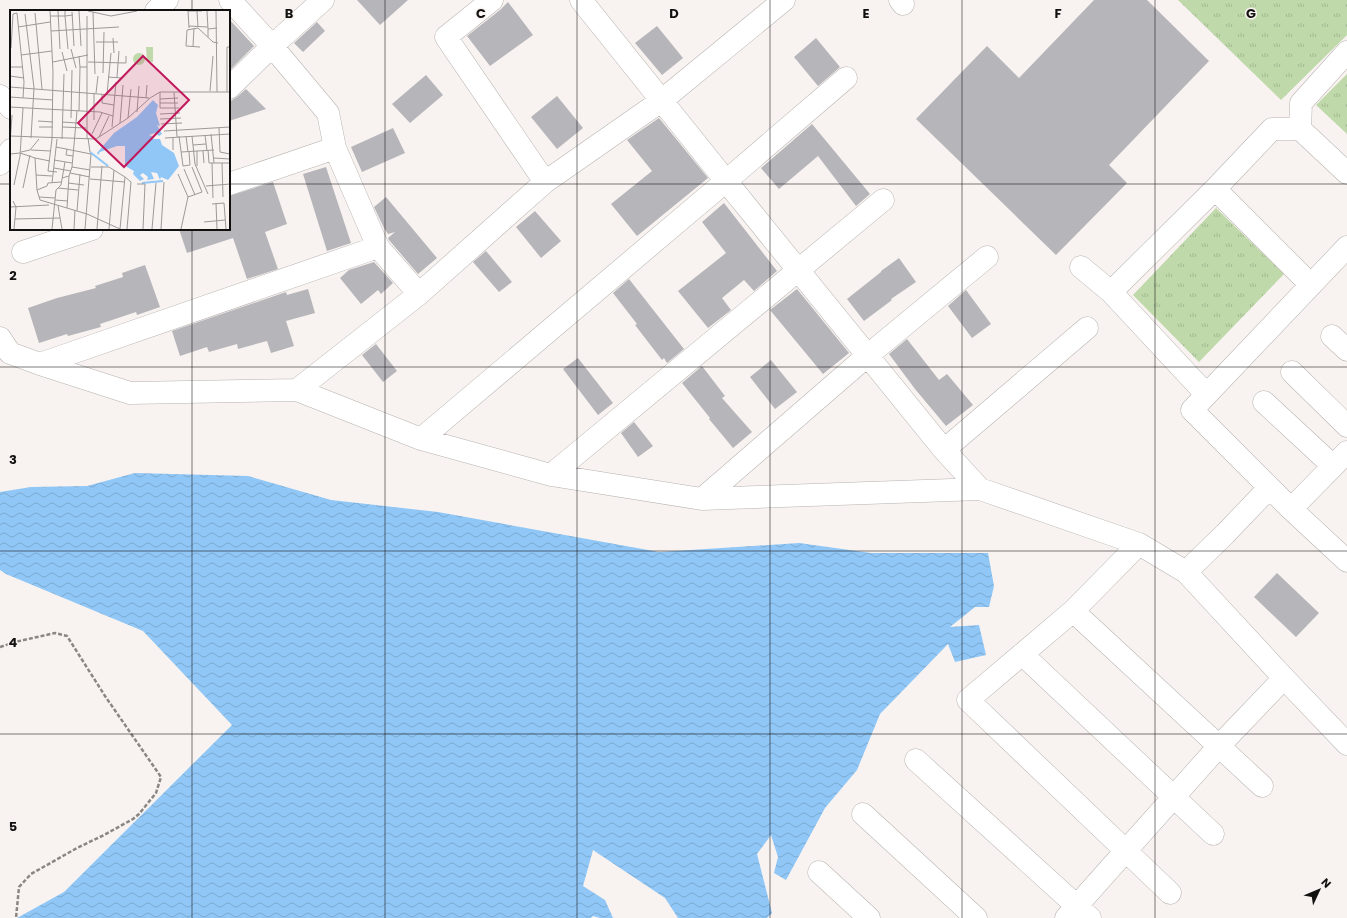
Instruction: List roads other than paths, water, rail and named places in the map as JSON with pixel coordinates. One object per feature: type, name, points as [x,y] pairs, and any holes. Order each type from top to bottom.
[{"type":"street","points":[[157,10],[167,0]]},
{"type":"street","points":[[230,0],[272,46],[328,113],[335,148],[378,247],[419,294]]},
{"type":"street","points":[[230,87],[272,46],[323,0]]},
{"type":"street","points":[[492,0],[446,37],[545,182]]},
{"type":"street","points":[[297,390],[419,294],[545,182],[661,101],[784,0]]},
{"type":"street","points":[[588,2],[661,101],[726,182],[944,450],[980,489]]},
{"type":"street","points":[[1300,129],[1301,103],[1347,52]]},
{"type":"street","points":[[421,439],[726,182],[846,78]]},
{"type":"street","points":[[0,96],[10,107]]},
{"type":"street","points":[[1111,292],[1215,189],[1272,129],[1300,129],[1347,172]]},
{"type":"street","points":[[230,184],[335,148]]},
{"type":"street","points":[[0,164],[10,151]]},
{"type":"street","points":[[1215,189],[1311,285]]},
{"type":"street","points":[[551,475],[883,200]]},
{"type":"street","points":[[23,252],[89,230]]},
{"type":"street","points":[[40,364],[378,247]]},
{"type":"street","points":[[1347,247],[1192,410],[1269,488],[1347,561]]},
{"type":"street","points":[[702,498],[867,356],[986,257]]},
{"type":"street","points":[[1081,267],[1111,292],[1206,394]]},
{"type":"street","points":[[944,450],[1087,328]]},
{"type":"street","points":[[0,338],[10,353],[130,393],[297,390],[421,439],[551,475],[702,498],[980,489],[1139,544],[1186,572],[1347,744]]},
{"type":"street","points":[[1292,372],[1347,426]]},
{"type":"street","points":[[1264,402],[1340,459],[1291,508]]},
{"type":"street","points":[[1186,572],[1269,488]]},
{"type":"street","points":[[1139,544],[1073,612],[968,700],[1170,893]]},
{"type":"street","points":[[1073,612],[1262,786]]},
{"type":"street","points":[[1022,654],[1213,834]]},
{"type":"street","points":[[916,760],[1077,914],[1126,850],[1219,746],[1284,678]]},
{"type":"street","points":[[863,814],[976,918]]},
{"type":"street","points":[[819,872],[868,918]]},
{"type":"water","points":[[135,473],[248,476],[331,500],[438,512],[659,552],[799,543],[871,553],[988,553],[994,586],[989,607],[975,607],[950,627],[979,625],[986,655],[955,662],[948,644],[880,714],[857,770],[825,808],[786,880],[774,873],[778,857],[771,835],[757,854],[772,913],[767,918],[678,918],[665,898],[593,850],[583,886],[605,900],[613,918],[600,918],[593,916],[591,918],[17,918],[64,892],[232,725],[143,631],[6,574],[0,570],[0,492],[31,487],[87,486]]}]
